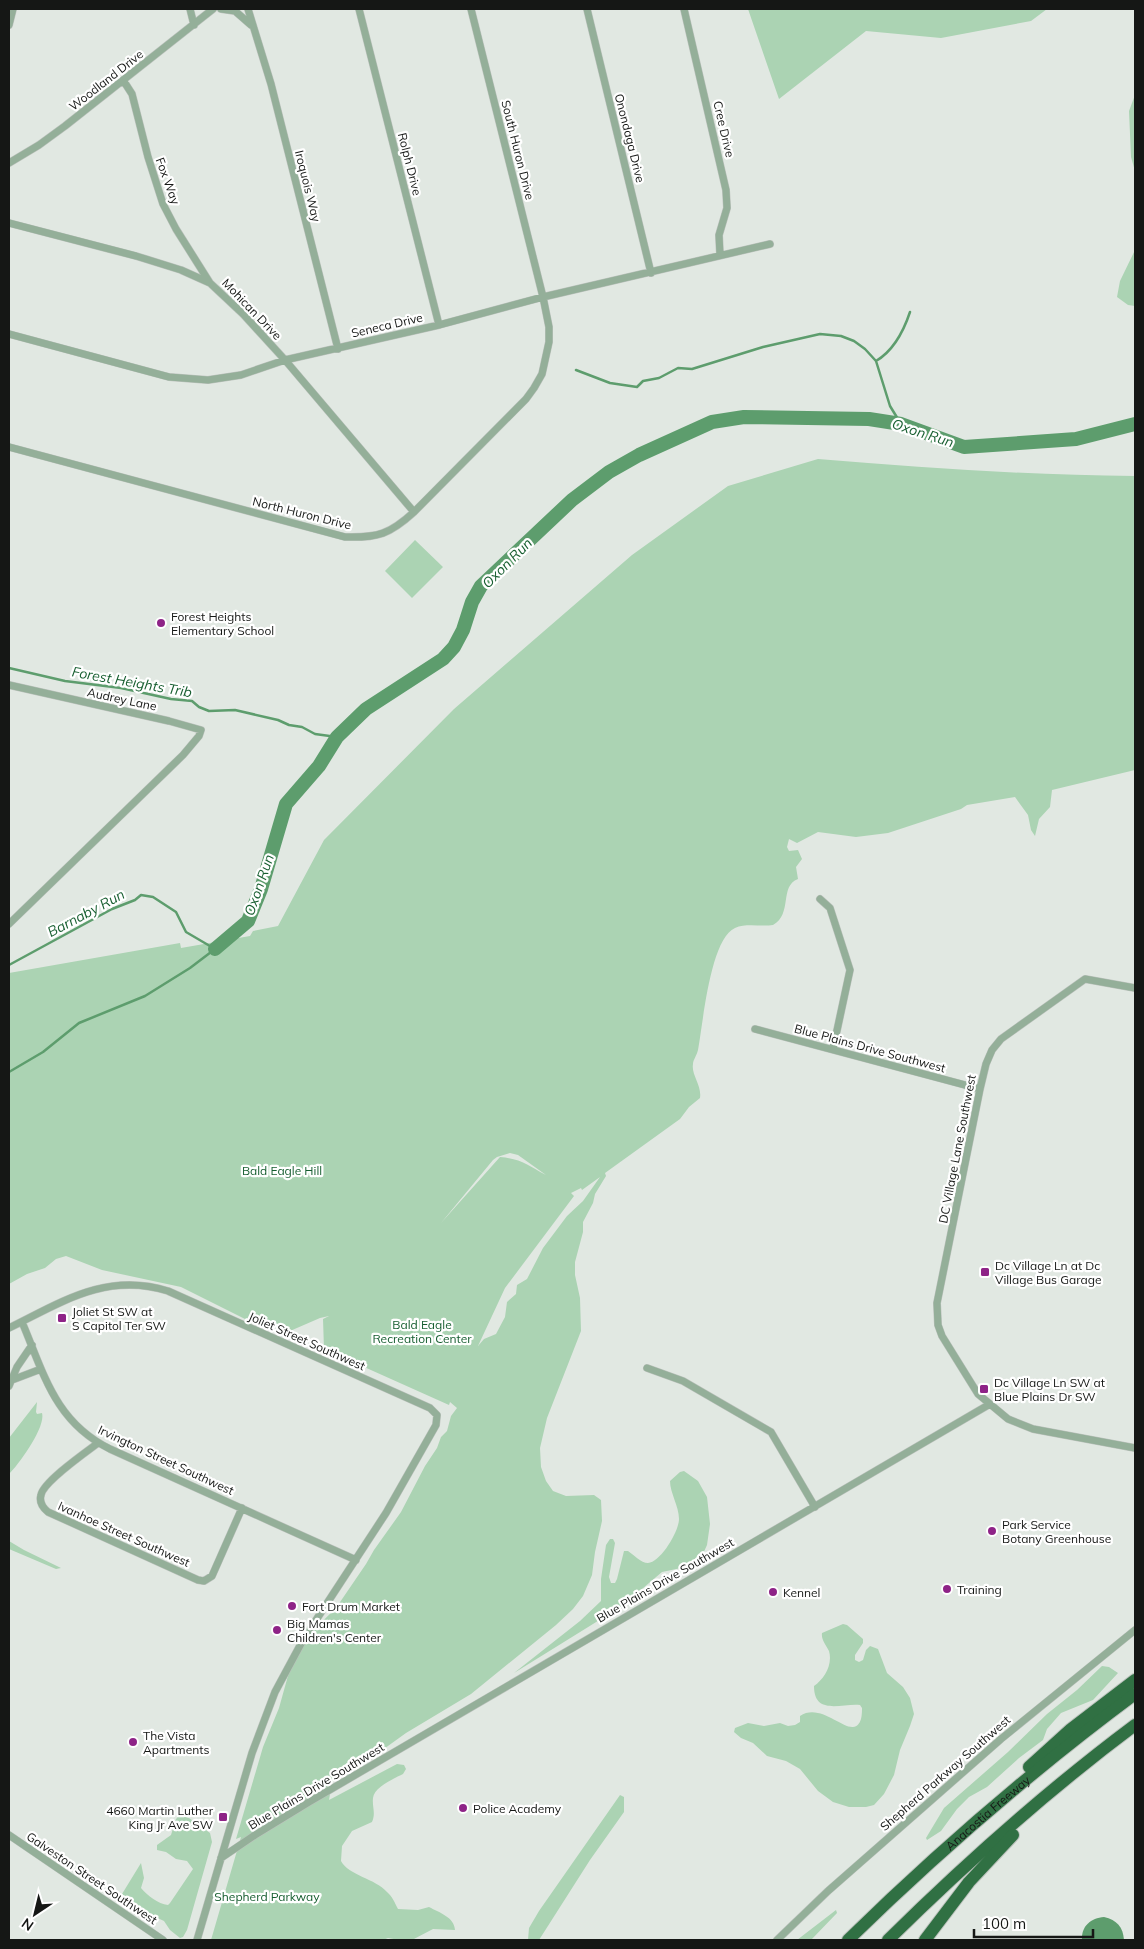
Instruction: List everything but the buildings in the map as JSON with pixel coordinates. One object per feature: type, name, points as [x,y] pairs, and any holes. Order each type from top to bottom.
[{"type":"highway","points":[[976,1822],[1007,1785],[1071,1728],[1135,1680]]},
{"type":"highway","name":"Anacostia Freeway","points":[[848,1940],[976,1822],[1065,1748],[1135,1694]]},
{"type":"highway","name":"Anacostia Freeway","points":[[888,1940],[1023,1816],[1135,1725]]},
{"type":"highway","points":[[924,1940],[961,1891],[1011,1837],[1063,1791],[1135,1732]]},
{"type":"street","points":[[9,26],[13,9]]},
{"type":"street","points":[[190,9],[194,25]]},
{"type":"street","name":"Woodland Drive","points":[[9,164],[59,131],[216,9]]},
{"type":"street","name":"Iroquois Way","points":[[216,9],[235,11],[254,30]]},
{"type":"street","name":"Iroquois Way","points":[[248,9],[271,84],[338,349]]},
{"type":"street","name":"Rolph Drive","points":[[359,9],[439,325]]},
{"type":"street","name":"South Huron Drive","points":[[471,9],[543,297]]},
{"type":"street","name":"Onondaga Drive","points":[[587,9],[651,273]]},
{"type":"street","name":"Cree Drive","points":[[684,9],[726,190],[726,208],[719,236],[720,255]]},
{"type":"street","name":"Fox Way","points":[[123,80],[132,94],[148,157],[163,204],[176,229],[210,282]]},
{"type":"street","name":"Mohican Drive","points":[[9,223],[136,256],[210,282],[243,314],[285,360],[414,512]]},
{"type":"street","name":"Seneca Drive","points":[[9,334],[169,377],[208,380],[241,375],[285,360],[439,325],[543,297],[770,244]]},
{"type":"street","name":"North Huron Drive","points":[[9,446],[345,537],[364,538],[382,534],[394,529],[414,512],[526,399],[534,388],[542,374],[549,342],[549,328],[543,297]]},
{"type":"street","name":"Audrey Lane","points":[[9,685],[201,730],[199,736],[183,755],[9,924]]},
{"type":"street","points":[[820,899],[830,908],[850,970],[833,1049]]},
{"type":"street","name":"DC Village Lane Southwest","points":[[990,1404],[978,1394],[942,1336],[938,1326],[937,1315],[939,1290],[986,1064],[992,1050],[1001,1039],[1085,979],[1135,988]]},
{"type":"street","name":"Blue Plains Drive Southwest","points":[[754,1028],[980,1089]]},
{"type":"street","name":"Joliet Street Southwest","points":[[9,1328],[70,1298],[106,1286],[130,1284],[155,1287],[168,1291],[433,1410],[438,1418],[436,1425],[405,1481],[356,1560]]},
{"type":"street","name":"Irvington Street Southwest","points":[[22,1322],[54,1398],[78,1428],[98,1443],[356,1560]]},
{"type":"street","points":[[11,1383],[17,1367],[32,1345]]},
{"type":"street","points":[[647,1368],[683,1381],[771,1432],[815,1507]]},
{"type":"street","points":[[11,1383],[41,1369]]},
{"type":"street","points":[[990,1404],[1008,1419],[1030,1429],[1135,1448]]},
{"type":"street","name":"Blue Plains Drive Southwest","points":[[222,1858],[309,1802],[990,1404]]},
{"type":"street","name":"Ivanhoe Street Southwest","points":[[98,1443],[45,1486],[41,1499],[43,1506],[48,1512],[198,1580],[204,1581],[212,1576],[242,1508]]},
{"type":"street","points":[[198,1940],[255,1743],[275,1692],[303,1640],[356,1560]]},
{"type":"street","name":"Shepherd Parkway Southwest","points":[[776,1940],[828,1891],[1001,1739],[1135,1630]]},
{"type":"street","name":"Galveston Street Southwest","points":[[9,1835],[162,1940]]},
{"type":"green space","points":[[748,9],[1047,9],[1031,21],[941,38],[866,31],[779,99]]},
{"type":"green space","points":[[1135,95],[1135,171],[1131,157],[1129,111]]},
{"type":"green space","points":[[1135,250],[1135,306],[1128,305],[1117,297],[1120,281]]},
{"type":"green space","points":[[818,459],[976,470],[1135,476],[1135,770],[1052,790],[1050,807],[1039,819],[1035,836],[1031,830],[1028,815],[1015,797],[967,805],[961,809],[888,833],[856,837],[818,832],[797,843],[789,839],[787,847],[789,851],[798,850],[802,859],[796,867],[798,879],[789,888],[783,914],[773,925],[735,928],[726,935],[719,948],[709,983],[698,1050],[693,1064],[700,1098],[689,1107],[680,1119],[605,1173],[606,1176],[595,1194],[593,1203],[583,1222],[583,1232],[575,1262],[575,1275],[580,1298],[581,1331],[547,1418],[540,1448],[541,1467],[546,1481],[553,1491],[566,1496],[594,1495],[601,1500],[602,1521],[592,1575],[583,1596],[573,1609],[556,1625],[471,1694],[406,1733],[381,1751],[348,1769],[334,1772],[329,1800],[397,1764],[404,1765],[406,1769],[403,1774],[385,1783],[374,1794],[374,1816],[372,1822],[352,1831],[342,1846],[341,1861],[356,1874],[382,1888],[390,1895],[398,1909],[418,1910],[429,1907],[442,1913],[449,1919],[455,1930],[433,1929],[412,1940],[388,1938],[383,1940],[211,1940],[241,1837],[236,1839],[263,1747],[279,1708],[296,1647],[336,1608],[366,1564],[401,1512],[425,1466],[437,1448],[441,1437],[447,1431],[451,1416],[457,1408],[450,1402],[449,1405],[324,1349],[323,1319],[329,1316],[290,1331],[287,1328],[261,1327],[181,1287],[102,1270],[66,1256],[56,1259],[45,1268],[27,1274],[9,1284],[9,973],[180,943],[181,948],[250,936],[253,931],[278,926],[324,840],[454,709],[632,555],[728,486]],"holes":[[[510,1153],[518,1155],[546,1175],[519,1161],[500,1157],[441,1223],[493,1160],[497,1157]],[[600,1177],[583,1201],[567,1216],[543,1248],[527,1279],[517,1285],[516,1294],[507,1302],[505,1317],[496,1334],[484,1339],[478,1346],[505,1288],[574,1196],[571,1193],[581,1188],[582,1190]]]},
{"type":"green space","points":[[415,540],[443,567],[412,598],[385,571]]},
{"type":"green space","points":[[37,1402],[36,1412],[37,1414],[42,1413],[40,1427],[25,1454],[9,1474],[9,1438]]},
{"type":"green space","points":[[684,1471],[698,1481],[707,1497],[710,1524],[707,1545],[702,1556],[686,1567],[662,1572],[622,1606],[514,1673],[580,1621],[601,1601],[601,1579],[606,1545],[610,1539],[613,1539],[615,1543],[609,1577],[611,1583],[615,1583],[617,1579],[624,1551],[628,1551],[645,1563],[653,1561],[664,1552],[673,1538],[679,1519],[670,1481],[680,1472]]},
{"type":"green space","points":[[9,1541],[61,1568],[56,1569],[9,1549]]},
{"type":"green space","points":[[843,1624],[847,1625],[863,1639],[863,1643],[855,1655],[855,1660],[859,1662],[863,1660],[866,1650],[870,1646],[878,1649],[887,1673],[903,1687],[910,1698],[914,1714],[900,1750],[894,1775],[884,1794],[874,1805],[866,1807],[849,1807],[833,1802],[818,1791],[800,1769],[786,1761],[767,1756],[753,1743],[741,1738],[734,1732],[735,1728],[748,1723],[764,1726],[780,1723],[788,1726],[795,1725],[800,1722],[800,1716],[815,1712],[848,1726],[856,1726],[861,1719],[862,1708],[860,1705],[824,1705],[815,1695],[814,1686],[824,1676],[830,1661],[829,1651],[823,1640],[822,1633]]},
{"type":"green space","points":[[1102,1666],[1109,1667],[1118,1673],[1093,1700],[1061,1713],[1047,1729],[1043,1740],[1019,1758],[987,1787],[969,1797],[957,1809],[941,1831],[927,1840],[926,1838],[944,1808]]},
{"type":"green space","points":[[620,1795],[624,1797],[624,1812],[590,1860],[539,1940],[528,1940],[529,1928],[539,1911]]},
{"type":"green space","points":[[180,1815],[189,1818],[210,1833],[212,1842],[187,1930],[183,1937],[180,1938],[170,1930],[164,1921],[134,1907],[122,1894],[141,1863],[144,1878],[141,1888],[157,1901],[168,1905],[170,1903],[193,1869],[187,1861],[176,1859],[166,1852],[157,1850],[157,1845],[171,1835],[176,1819]]},
{"type":"green space","points":[[836,1910],[837,1913],[811,1940],[797,1940]]},
{"type":"shaded area","points":[[1104,1917],[1118,1925],[1124,1940],[1082,1940],[1085,1927],[1091,1921]]},
{"type":"waterway","points":[[876,361],[888,352],[897,340],[910,312]]},
{"type":"waterway","points":[[576,370],[610,383],[637,387],[643,381],[659,378],[678,368],[692,369],[763,347],[820,334],[841,336],[854,341],[876,361],[890,406],[901,424]]},
{"type":"waterway","name":"Oxon Run","points":[[215,949],[248,921],[261,889],[286,804],[319,766],[337,737],[366,709],[443,659],[454,647],[463,630],[472,602],[481,586],[572,500],[609,472],[639,455],[712,422],[744,417],[869,419],[901,424],[964,447],[1076,439],[1135,424]]},
{"type":"waterway","name":"Forest Heights Trib","points":[[9,668],[65,681],[121,688],[171,699],[192,701],[199,707],[209,711],[235,710],[302,727],[315,734],[337,737]]},
{"type":"waterway","name":"Oxon Run","points":[[9,965],[112,909],[135,900],[141,895],[153,897],[176,912],[186,932],[215,949],[190,968],[145,996],[79,1023],[43,1052],[9,1072]]},
{"type":"place","name":"Forest Heights Elementary School","points":[[161,623]]},
{"type":"place","name":"Dc Village Ln at Dc Village Bus Garage","points":[[985,1272]]},
{"type":"place","name":"Joliet St SW at S Capitol Ter SW","points":[[62,1318]]},
{"type":"place","name":"Dc Village Ln SW at Blue Plains Dr SW","points":[[984,1389]]},
{"type":"place","name":"Park Service Botany Greenhouse","points":[[992,1531]]},
{"type":"place","name":"Training","points":[[947,1589]]},
{"type":"place","name":"Kennel","points":[[773,1592]]},
{"type":"place","name":"Fort Drum Market","points":[[292,1606]]},
{"type":"place","name":"Big Mamas Children's Center","points":[[277,1630]]},
{"type":"place","name":"The Vista Apartments","points":[[133,1742]]},
{"type":"place","name":"Police Academy","points":[[463,1808]]},
{"type":"place","name":"4660 Martin Luther King Jr Ave SW","points":[[223,1817]]},
{"type":"water label","name":"Barnaby Run","points":[[86,913]]},
{"type":"park label","name":"Bald Eagle Hill","points":[[282,1170]]},
{"type":"park label","name":"Bald Eagle Recreation Center","points":[[422,1331]]},
{"type":"park label","name":"Shepherd Parkway","points":[[267,1896]]}]
